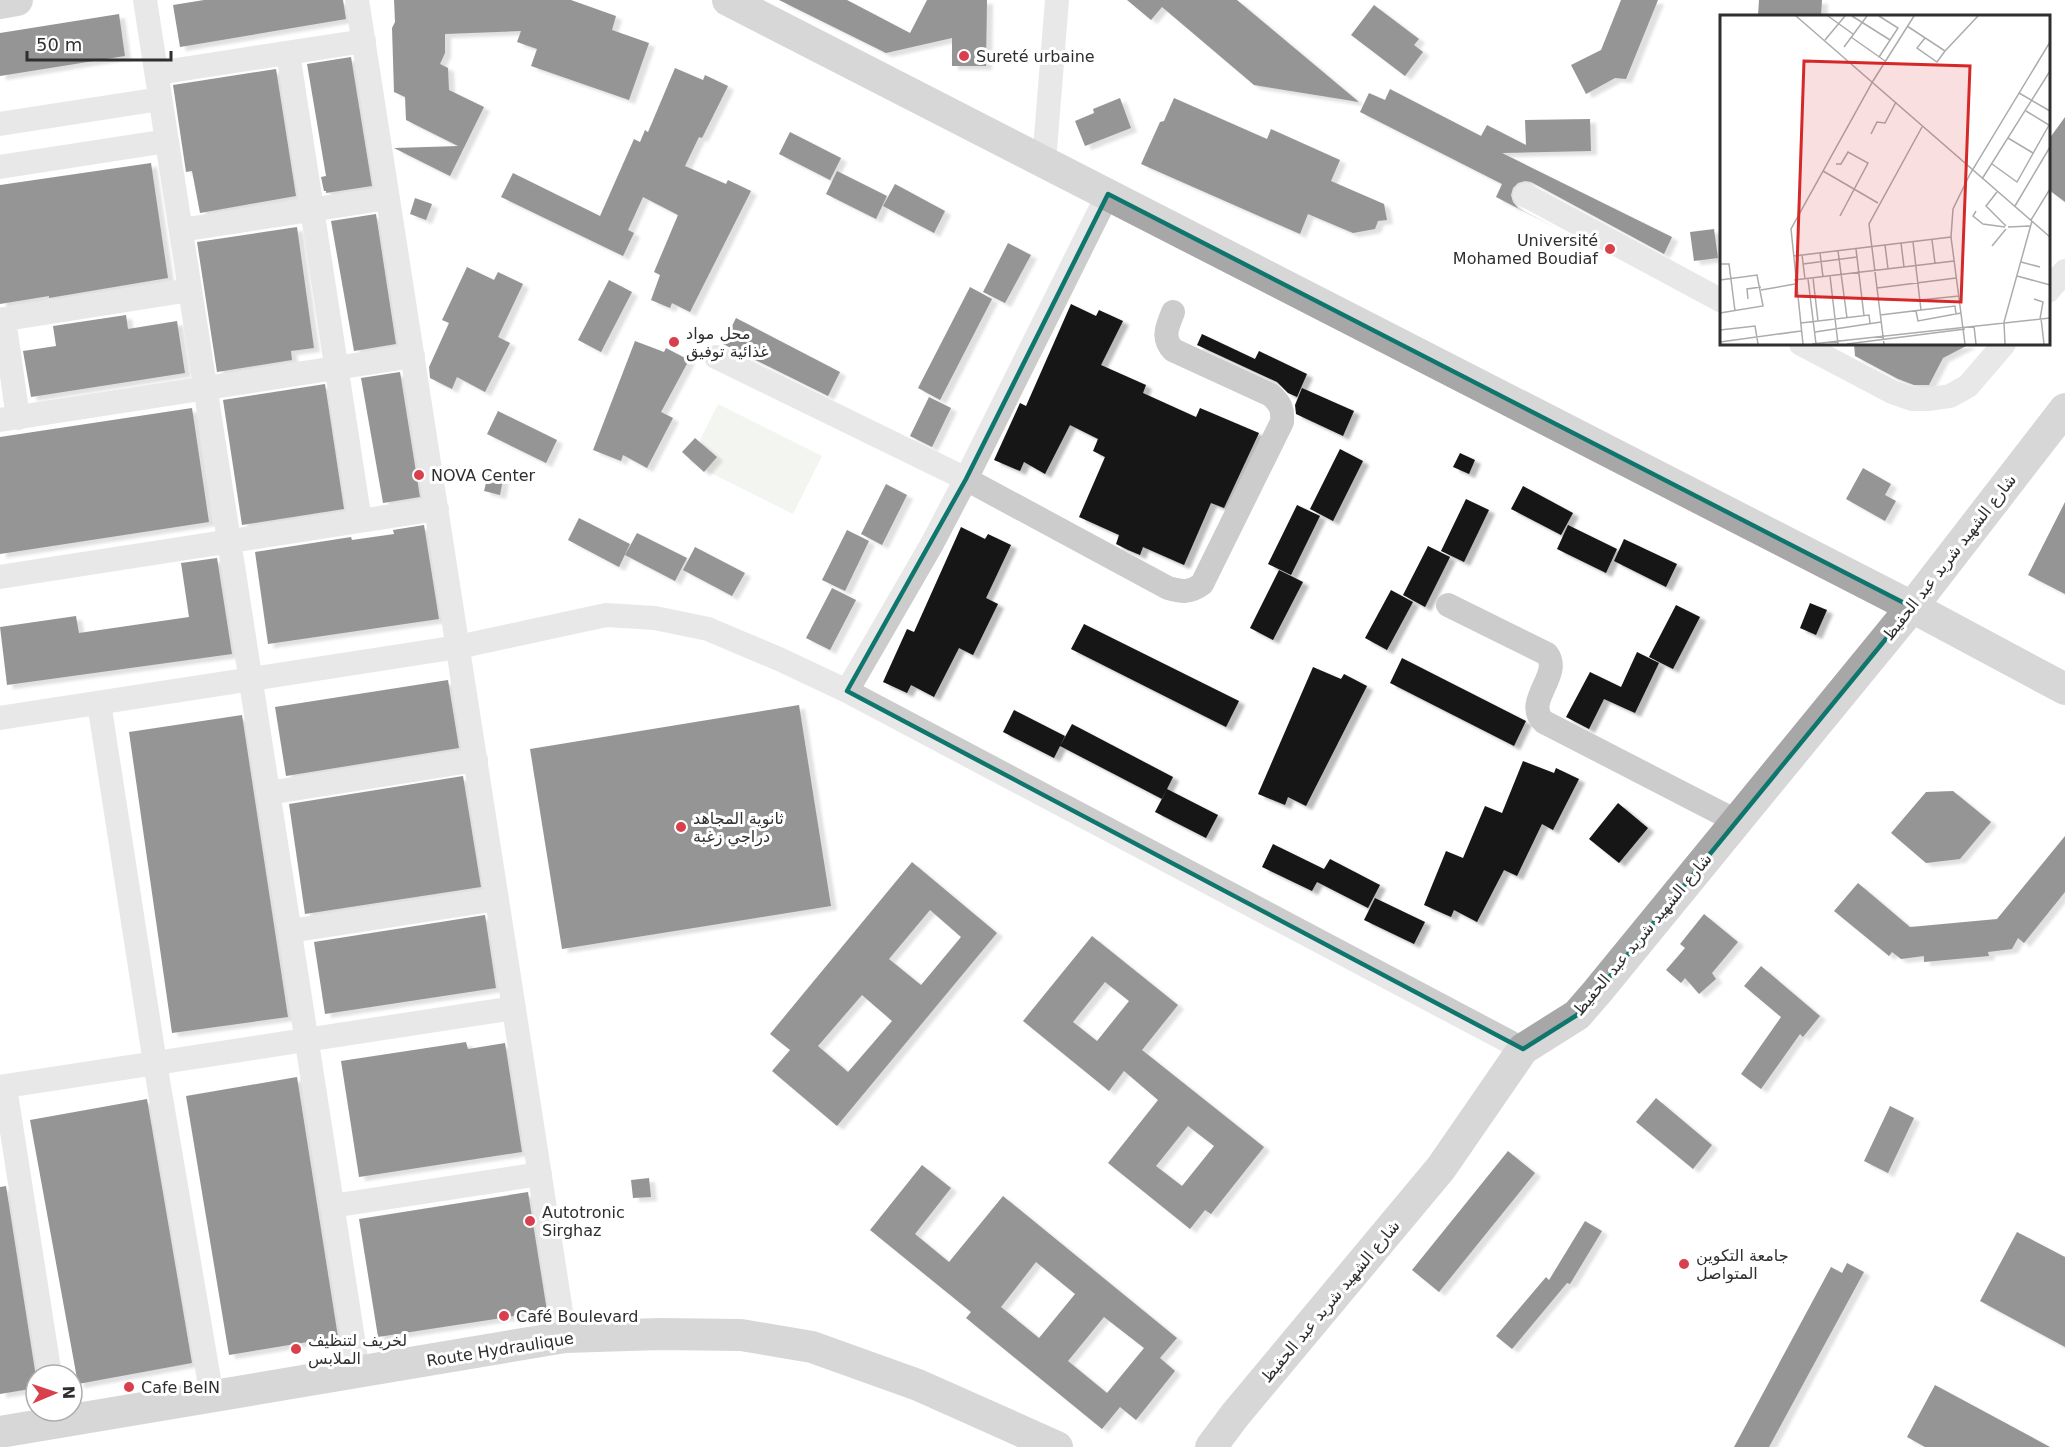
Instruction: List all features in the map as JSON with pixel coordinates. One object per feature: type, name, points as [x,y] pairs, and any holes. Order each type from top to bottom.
[{"type":"main road","points":[[0,3],[17,0]]},
{"type":"main road","points":[[728,0],[1912,608],[2065,689]]},
{"type":"main road","name":"شارع الشهيد شريد عبد الحفيظ","points":[[1210,1447],[1441,1168],[1522,1049],[1576,1015],[1912,608],[2065,409]]},
{"type":"main road","name":"Route Hydraulique","points":[[84,1413],[212,1397],[565,1337],[660,1334],[741,1335],[812,1347],[918,1384],[1057,1447]]},
{"type":"main road","name":"Route Hydraulique","points":[[0,1431],[30,1423]]},
{"type":"street","points":[[145,0],[358,1371]]},
{"type":"street","points":[[357,0],[565,1337]]},
{"type":"street","points":[[1044,162],[1057,0]]},
{"type":"street","points":[[156,73],[364,41]]},
{"type":"street","points":[[288,53],[360,521]]},
{"type":"street","points":[[0,124],[160,99]]},
{"type":"street","points":[[0,168],[167,141]]},
{"type":"street","points":[[847,691],[932,544],[1108,194]]},
{"type":"street","points":[[1525,195],[1720,300]]},
{"type":"street","points":[[181,230],[388,198]]},
{"type":"street","points":[[2050,290],[2065,271]]},
{"type":"street","points":[[190,290],[2,320],[9,419],[413,356]]},
{"type":"street","points":[[716,357],[966,479],[1168,588],[1181,592],[1192,591],[1202,584],[1282,422],[1282,411],[1279,402],[1271,396],[1173,350],[1167,343],[1166,334],[1173,312]]},
{"type":"street","points":[[1803,345],[1892,392],[1912,399],[1930,399],[1950,396],[1968,386],[2003,345]]},
{"type":"street","points":[[0,578],[437,509]]},
{"type":"street","points":[[1448,605],[1547,654],[1552,660],[1552,667],[1538,701],[1538,717],[1544,722],[1737,820]]},
{"type":"street","points":[[0,718],[458,647],[606,615],[655,618],[708,629],[779,658],[847,691],[1522,1049]]},
{"type":"street","points":[[99,703],[155,1063],[212,1397]]},
{"type":"street","points":[[268,793],[476,760]]},
{"type":"street","points":[[290,931],[497,899]]},
{"type":"street","points":[[48,1363],[3,1087],[514,1008]]},
{"type":"street","points":[[332,1206],[540,1174]]},
{"type":"highlighted area","points":[[1108,194],[1912,607],[1577,1015],[1523,1049],[847,691],[966,479]]},
{"type":"shaded area","points":[[718,404],[822,456],[793,514],[689,462]]},
{"type":"building","points":[[204,0],[343,0],[346,19],[180,47],[173,5]]},
{"type":"building","points":[[394,0],[571,0],[616,16],[612,30],[649,43],[629,100],[531,66],[537,49],[517,42],[521,31],[445,34],[445,53],[440,64],[448,68],[449,90],[484,107],[450,176],[394,148],[458,146],[406,120],[405,97],[394,92],[392,28],[395,22]]},
{"type":"building","points":[[779,0],[847,0],[910,33],[927,0],[987,0],[986,66],[952,66],[952,38],[886,53]]},
{"type":"building","points":[[1127,0],[1237,0],[1359,102],[1254,85],[1162,7],[1151,20]]},
{"type":"building","points":[[1621,0],[1658,0],[1626,79],[1615,78],[1586,94],[1571,65],[1601,50]]},
{"type":"building","points":[[1759,0],[1822,0],[1821,15],[1758,15]]},
{"type":"building","points":[[1374,5],[1419,39],[1414,45],[1423,52],[1405,76],[1351,35]]},
{"type":"building","points":[[119,14],[125,56],[0,76],[0,33]]},
{"type":"building","points":[[351,57],[372,186],[326,193],[321,177],[326,176],[307,64]]},
{"type":"building","points":[[675,68],[703,80],[705,75],[728,86],[685,166],[726,184],[728,180],[751,191],[690,312],[672,303],[670,308],[651,300],[660,275],[654,272],[678,215],[643,197],[628,230],[634,233],[623,256],[501,197],[513,173],[600,216],[634,139],[640,142],[645,130],[648,132]]},
{"type":"building","points":[[276,69],[296,196],[200,213],[192,171],[186,172],[173,85]]},
{"type":"building","points":[[1390,89],[1481,136],[1487,125],[1526,145],[1525,120],[1590,119],[1591,151],[1502,153],[1672,237],[1664,254],[1531,182],[1518,183],[1513,188],[1511,195],[1513,202],[1518,208],[1556,228],[1496,197],[1502,184],[1360,112],[1369,93],[1385,100]]},
{"type":"building","points":[[1120,98],[1131,128],[1085,146],[1075,121],[1094,113],[1093,109]]},
{"type":"building","points":[[1174,98],[1267,139],[1271,129],[1340,160],[1331,181],[1384,204],[1387,220],[1378,221],[1375,229],[1353,233],[1308,214],[1300,234],[1141,164]]},
{"type":"building","points":[[2065,117],[2065,202],[2050,191],[2050,138]]},
{"type":"building","points":[[790,132],[841,158],[830,180],[779,154]]},
{"type":"building","points":[[151,163],[168,278],[0,304],[0,185]]},
{"type":"building","points":[[837,171],[887,196],[876,219],[826,194]]},
{"type":"building","points":[[895,184],[945,211],[934,233],[883,206]]},
{"type":"building","points":[[415,198],[432,204],[426,220],[410,214]]},
{"type":"building","points":[[376,214],[396,344],[354,351],[331,221]]},
{"type":"building","points":[[297,227],[314,348],[291,351],[292,360],[217,372],[197,242]]},
{"type":"building","points":[[1714,229],[1718,258],[1694,261],[1690,232]]},
{"type":"building","points":[[1008,243],[1031,255],[1005,303],[983,292]]},
{"type":"building","points":[[467,267],[494,280],[498,272],[523,284],[498,337],[510,343],[485,392],[457,377],[452,389],[430,378],[429,367],[449,323],[442,320]]},
{"type":"building","points":[[609,280],[632,292],[601,352],[578,340]]},
{"type":"building","points":[[970,287],[992,299],[940,400],[918,388]]},
{"type":"building","points":[[1071,304],[1096,316],[1099,310],[1123,321],[1101,365],[1146,385],[1143,393],[1196,417],[1200,408],[1259,433],[1224,508],[1211,503],[1184,565],[1143,547],[1140,555],[1128,550],[1116,544],[1119,535],[1079,517],[1105,457],[1093,451],[1098,439],[1070,425],[1045,474],[1024,462],[1020,471],[994,460],[1020,403],[1026,406]]},
{"type":"building","points":[[126,315],[128,329],[177,321],[185,373],[31,397],[23,351],[56,346],[53,326]]},
{"type":"building","points":[[736,318],[840,372],[828,396],[723,344]]},
{"type":"building","points":[[1202,334],[1255,359],[1259,351],[1307,374],[1297,397],[1288,393],[1277,382],[1197,345]]},
{"type":"building","points":[[635,341],[664,352],[666,348],[689,360],[661,412],[673,418],[647,468],[623,455],[621,461],[593,450]]},
{"type":"building","points":[[1854,345],[1968,345],[1943,358],[1929,385],[1914,385],[1898,379],[1855,356]]},
{"type":"building","points":[[400,372],[420,497],[383,503],[361,378]]},
{"type":"building","points":[[325,384],[344,509],[242,525],[223,400]]},
{"type":"building","points":[[1302,388],[1354,411],[1343,436],[1296,414],[1295,405]]},
{"type":"building","points":[[929,397],[951,408],[932,447],[910,436]]},
{"type":"building","points":[[192,408],[209,522],[0,554],[0,437]]},
{"type":"building","points":[[498,411],[557,440],[546,463],[487,434]]},
{"type":"building","points":[[695,438],[717,457],[704,472],[682,452]]},
{"type":"building","points":[[1340,449],[1363,461],[1333,521],[1310,509]]},
{"type":"building","points":[[1460,453],[1475,460],[1469,474],[1453,467]]},
{"type":"building","points":[[1863,468],[1891,484],[1885,495],[1896,501],[1885,521],[1846,499]]},
{"type":"building","points":[[488,475],[503,479],[500,495],[484,491]]},
{"type":"building","points":[[886,484],[907,495],[882,545],[861,534]]},
{"type":"building","points":[[1523,486],[1573,513],[1561,535],[1511,509]]},
{"type":"building","points":[[1466,499],[1489,510],[1464,562],[1441,551]]},
{"type":"building","points":[[2065,502],[2065,594],[2028,575]]},
{"type":"building","points":[[1297,505],[1320,516],[1291,575],[1268,564]]},
{"type":"building","points":[[579,518],[630,544],[619,567],[568,540]]},
{"type":"building","points":[[424,525],[439,619],[268,644],[255,552],[351,537],[352,540],[394,534],[393,530]]},
{"type":"building","points":[[1568,525],[1617,549],[1606,573],[1557,549]]},
{"type":"building","points":[[961,527],[985,539],[988,534],[1011,545],[986,598],[998,604],[973,655],[959,648],[934,697],[911,685],[907,693],[883,682],[907,629],[914,632]]},
{"type":"building","points":[[847,530],[869,541],[845,591],[822,580]]},
{"type":"building","points":[[637,533],[687,558],[675,581],[625,555]]},
{"type":"building","points":[[1624,539],[1677,564],[1666,587],[1614,561]]},
{"type":"building","points":[[1428,546],[1450,557],[1425,607],[1403,595]]},
{"type":"building","points":[[695,547],[745,573],[732,596],[683,570]]},
{"type":"building","points":[[217,558],[232,654],[7,685],[0,627],[76,616],[79,633],[189,617],[181,563]]},
{"type":"building","points":[[1279,570],[1303,582],[1273,640],[1250,628]]},
{"type":"building","points":[[832,588],[856,600],[830,650],[806,638]]},
{"type":"building","points":[[1391,590],[1413,602],[1387,650],[1365,638]]},
{"type":"building","points":[[1810,603],[1827,610],[1816,635],[1800,628]]},
{"type":"building","points":[[1676,605],[1700,617],[1673,669],[1649,657]]},
{"type":"building","points":[[1084,624],[1239,701],[1226,727],[1071,649]]},
{"type":"building","points":[[1637,652],[1659,663],[1635,713],[1604,699],[1589,729],[1566,717],[1590,672],[1621,687]]},
{"type":"building","points":[[1402,658],[1526,721],[1514,746],[1390,683]]},
{"type":"building","points":[[1313,667],[1341,679],[1344,674],[1367,686],[1306,806],[1288,797],[1285,805],[1258,794]]},
{"type":"building","points":[[448,680],[459,748],[286,776],[275,707]]},
{"type":"building","name":"ثانوية المجاهد دراجي زغبة","points":[[799,705],[831,906],[562,949],[530,749]]},
{"type":"building","points":[[1014,710],[1065,736],[1054,758],[1003,732]]},
{"type":"building","points":[[242,715],[288,1017],[172,1033],[129,732]]},
{"type":"building","points":[[1072,724],[1173,777],[1162,799],[1060,746]]},
{"type":"building","points":[[1523,761],[1554,773],[1556,768],[1579,779],[1553,830],[1542,824],[1517,876],[1504,870],[1477,922],[1454,910],[1451,917],[1424,905],[1446,851],[1463,858],[1485,806],[1502,813]]},
{"type":"building","points":[[463,776],[481,887],[305,914],[289,804]]},
{"type":"building","points":[[1167,789],[1218,815],[1206,838],[1155,812]]},
{"type":"building","points":[[1953,791],[1991,822],[1960,859],[1926,863],[1891,833],[1926,792]]},
{"type":"building","points":[[1618,803],[1648,828],[1619,863],[1589,839]]},
{"type":"building","points":[[2065,836],[2065,892],[2024,943],[2018,938],[2012,949],[1988,952],[1989,956],[1924,962],[1924,956],[1901,959],[1892,952],[1889,956],[1834,911],[1858,883],[1910,927],[1997,919]]},
{"type":"building","points":[[1273,844],[1324,869],[1330,859],[1380,885],[1368,908],[1317,882],[1312,891],[1262,867]]},
{"type":"building","points":[[912,862],[997,933],[837,1126],[772,1071],[790,1050],[770,1034]],"holes":[[[930,910],[961,937],[921,985],[889,959]],[[862,995],[892,1021],[848,1072],[818,1046]]]},
{"type":"building","points":[[1375,898],[1425,922],[1414,944],[1364,920]]},
{"type":"building","points":[[1704,914],[1738,942],[1712,973],[1716,979],[1699,994],[1685,978],[1681,983],[1666,970],[1685,948],[1680,944]]},
{"type":"building","points":[[485,915],[496,988],[325,1014],[314,942]]},
{"type":"building","points":[[1092,936],[1178,1005],[1142,1050],[1264,1147],[1211,1214],[1205,1210],[1190,1229],[1108,1163],[1158,1100],[1124,1071],[1109,1091],[1023,1021]],"holes":[[[1105,982],[1129,1001],[1097,1041],[1073,1022]],[[1188,1126],[1214,1146],[1182,1186],[1156,1166]]]},
{"type":"building","points":[[1761,966],[1820,1016],[1803,1037],[1800,1034],[1761,1089],[1741,1074],[1781,1017],[1744,986]]},
{"type":"building","points":[[466,1042],[468,1049],[505,1043],[522,1152],[359,1177],[341,1061]]},
{"type":"building","points":[[297,1077],[338,1337],[229,1355],[186,1096]]},
{"type":"building","points":[[1656,1098],[1712,1145],[1693,1169],[1636,1122]]},
{"type":"building","points":[[147,1099],[192,1363],[84,1383],[84,1363],[74,1363],[30,1120]]},
{"type":"building","points":[[1890,1106],[1914,1118],[1888,1173],[1864,1161]]},
{"type":"building","points":[[1508,1151],[1535,1173],[1439,1292],[1412,1270]]},
{"type":"building","points":[[922,1165],[951,1188],[915,1234],[949,1262],[1003,1196],[1177,1338],[1160,1358],[1175,1371],[1136,1420],[1120,1407],[1102,1429],[966,1318],[971,1312],[870,1230]],"holes":[[[1036,1262],[1075,1294],[1039,1338],[1001,1307]],[[1104,1317],[1144,1348],[1107,1393],[1068,1361]]]},
{"type":"building","points":[[649,1178],[651,1197],[633,1198],[631,1180]]},
{"type":"building","points":[[6,1186],[34,1363],[24,1363],[24,1390],[0,1394],[0,1187]]},
{"type":"building","points":[[528,1192],[547,1311],[378,1337],[359,1219]]},
{"type":"building","points":[[1585,1221],[1602,1231],[1570,1284],[1567,1283],[1512,1349],[1496,1336],[1546,1277],[1549,1280]]},
{"type":"building","points":[[2017,1232],[2065,1257],[2065,1347],[1980,1301]]},
{"type":"building","points":[[1847,1263],[1864,1272],[1769,1447],[1734,1447],[1831,1267],[1842,1273]]},
{"type":"building","points":[[1935,1385],[2050,1447],[1925,1447],[1907,1437]]},
{"type":"place","name":"Sureté urbaine","points":[[964,56]]},
{"type":"place","name":"Université Mohamed Boudiaf","points":[[1610,249]]},
{"type":"place","name":"محل مواد غذائية توفيق","points":[[674,342]]},
{"type":"place","name":"NOVA Center","points":[[419,475]]},
{"type":"place","name":"ثانوية المجاهد دراجي زغبة","points":[[681,827]]},
{"type":"place","name":"Autotronic Sirghaz","points":[[530,1221]]},
{"type":"place","name":"جامعة التكوين المتواصل","points":[[1684,1264]]},
{"type":"place","name":"Café Boulevard","points":[[504,1316]]},
{"type":"place","name":"لخريف لتنظيف الملابس","points":[[296,1349]]},
{"type":"place","name":"Cafe BeIN","points":[[129,1387]]}]
